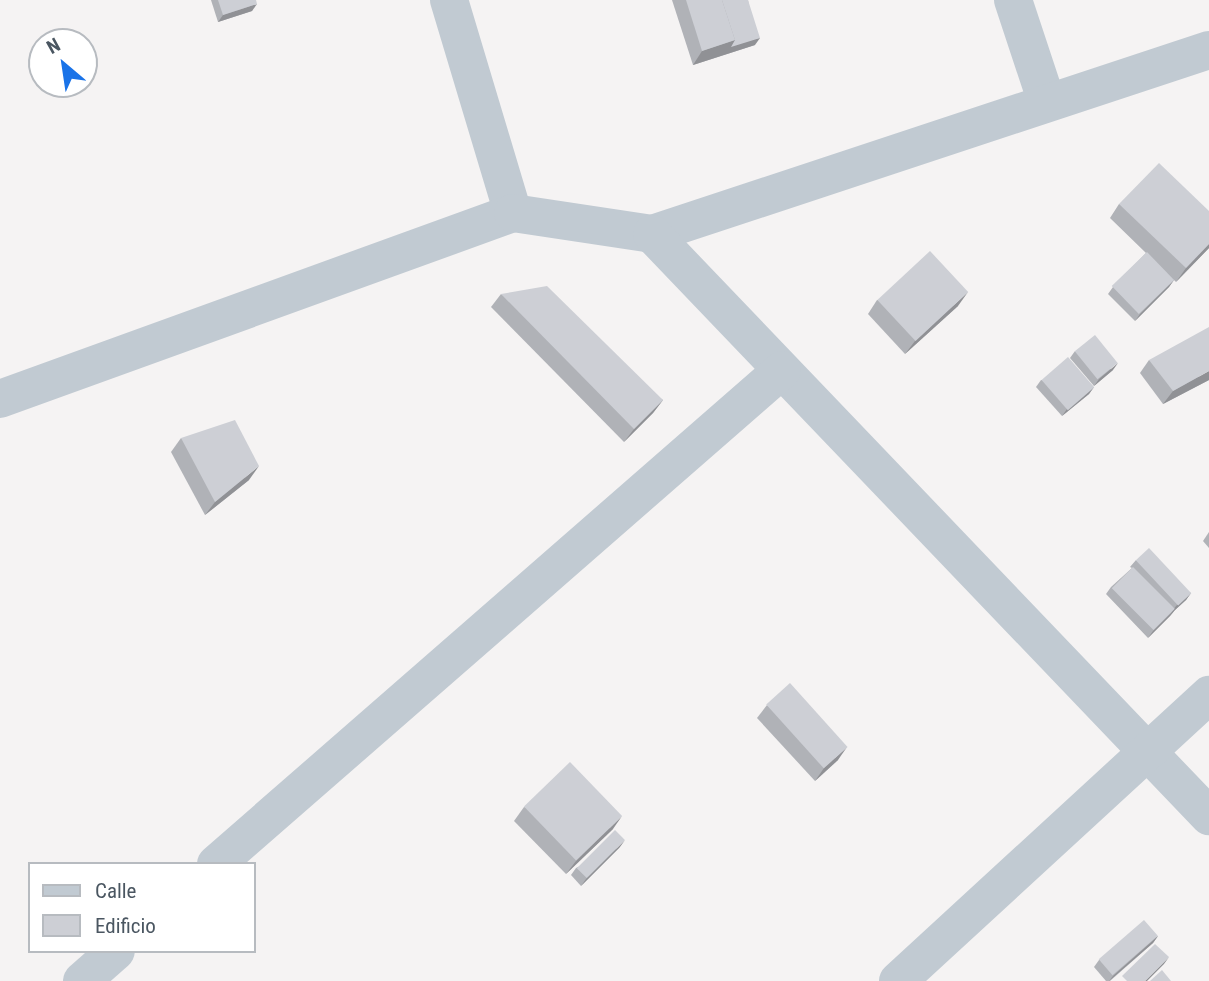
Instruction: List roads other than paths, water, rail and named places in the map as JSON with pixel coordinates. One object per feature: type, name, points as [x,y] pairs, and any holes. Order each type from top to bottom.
[{"type":"street","points":[[449,0],[513,213]]},
{"type":"street","points":[[1013,0],[1047,103]]},
{"type":"street","points":[[0,399],[513,213],[652,234],[1209,50]]},
{"type":"street","points":[[652,234],[1149,749],[1209,816]]},
{"type":"street","points":[[218,862],[782,370]]},
{"type":"street","points":[[898,981],[1209,695]]},
{"type":"street","points":[[82,981],[114,953]]}]
